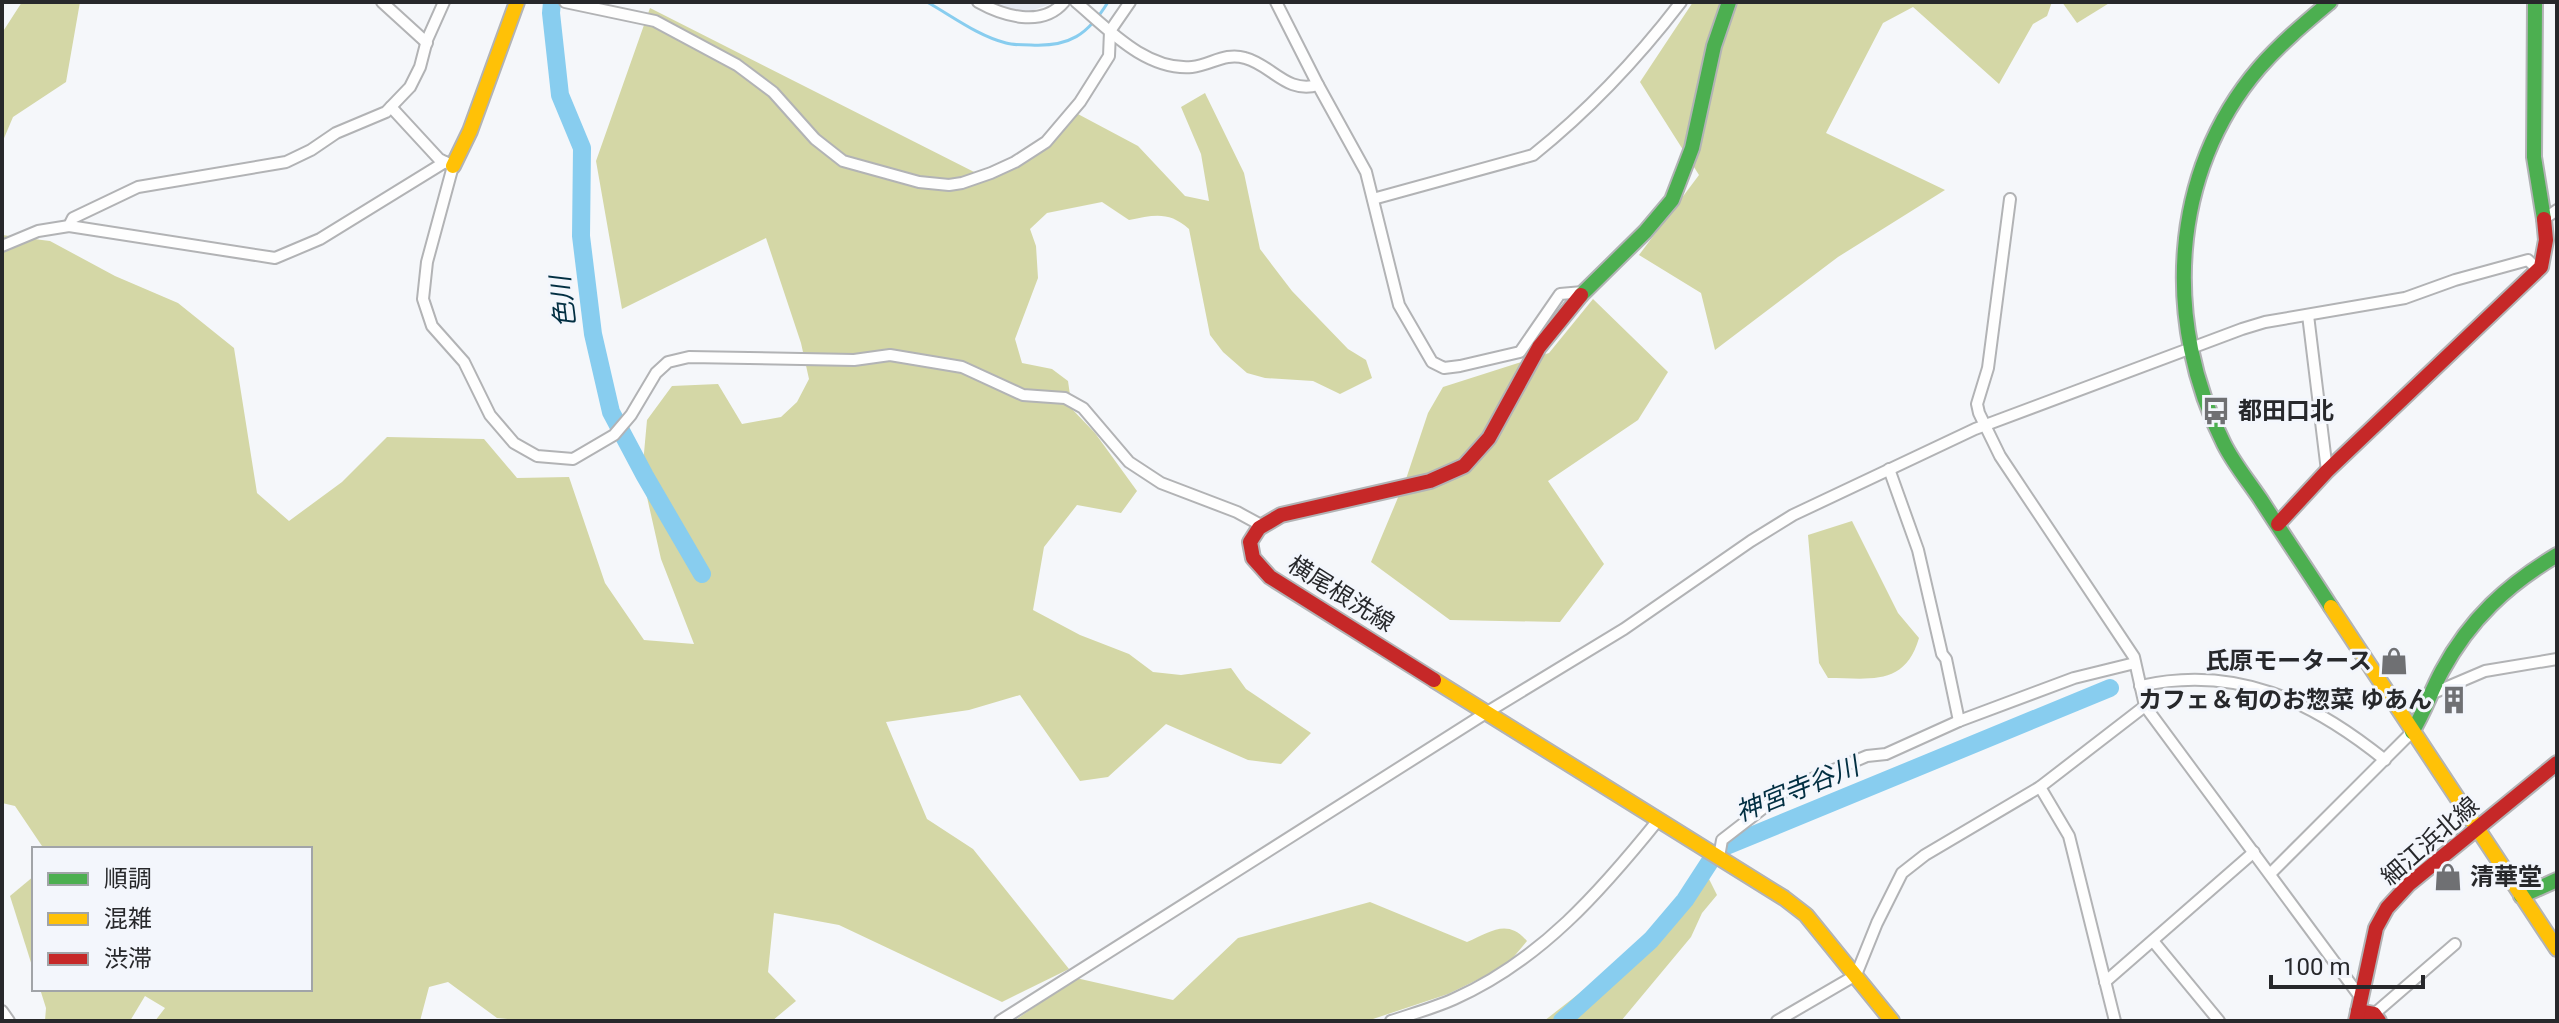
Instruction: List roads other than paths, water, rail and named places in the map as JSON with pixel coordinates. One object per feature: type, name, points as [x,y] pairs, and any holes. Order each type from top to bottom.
[{"type":"street","points":[[382,2],[427,43]]},
{"type":"street","points":[[69,226],[73,218],[138,187],[286,162],[336,133],[386,112],[410,87],[444,2]]},
{"type":"street","points":[[517,2],[470,131],[449,164],[427,262],[423,299],[432,326],[464,362],[490,415],[514,443],[537,456],[573,459],[614,435],[631,415],[656,373],[668,362],[689,357],[854,360],[890,355],[962,367],[1023,395],[1065,398],[1083,408],[1129,462],[1161,483],[1237,512],[1259,524],[1281,515],[1430,481],[1464,466],[1489,438],[1539,347],[1583,292],[1645,232],[1672,200],[1692,148],[1714,46],[1729,2]]},
{"type":"street","points":[[565,2],[655,21],[737,65],[773,92],[815,139],[843,161],[906,179],[949,185],[991,173],[1046,142],[1080,102],[1109,56],[1110,31],[1130,2]]},
{"type":"street","points":[[978,2],[1013,17],[1048,14],[1064,2]]},
{"type":"street","points":[[1076,2],[1126,45],[1173,65],[1194,67],[1235,55],[1252,60],[1281,81],[1297,86],[1318,85]]},
{"type":"street","points":[[1276,2],[1366,172],[1399,305],[1432,362],[1444,368],[1520,352],[1560,294],[1583,292]]},
{"type":"street","points":[[1373,199],[1533,155],[1555,138],[1630,63],[1681,2]]},
{"type":"street","points":[[2330,2],[2276,47],[2245,84],[2227,112],[2204,164],[2190,205],[2182,255],[2182,301],[2188,349],[2200,391],[2225,446],[2557,949]]},
{"type":"street","points":[[2278,524],[2327,471],[2541,267],[2547,251],[2534,156],[2535,2]]},
{"type":"street","points":[[391,107],[439,159],[449,164]]},
{"type":"street","points":[[2,246],[38,231],[69,226],[275,258],[320,239],[449,164]]},
{"type":"street","points":[[2010,199],[1988,368],[1977,404],[1984,426],[2000,456],[2134,657],[2145,706],[2271,873],[2358,1010],[2376,1018],[2455,944]]},
{"type":"street","points":[[2544,219],[2557,210]]},
{"type":"street","points":[[1000,1021],[1624,629],[1782,522],[1889,469],[1984,426],[2242,329],[2405,298],[2455,280],[2528,260],[2537,269]]},
{"type":"street","points":[[2308,315],[2327,471]]},
{"type":"street","points":[[1889,469],[1918,550],[1959,721]]},
{"type":"street","name":"横尾根洗線","points":[[1259,524],[1250,538],[1249,549],[1255,564],[1270,577],[1784,898],[1806,915],[1892,1021]]},
{"type":"street","points":[[2271,873],[2412,732],[2442,670],[2488,605],[2513,581],[2557,555]]},
{"type":"street","points":[[2431,694],[2485,671],[2557,659]]},
{"type":"street","points":[[1719,857],[1722,840],[1788,789],[1867,756],[1886,754],[1959,721],[2074,678],[2135,663]]},
{"type":"street","points":[[2140,686],[2173,679],[2253,686],[2324,715],[2385,760]]},
{"type":"street","points":[[1777,1021],[1856,975],[1902,873],[1925,855],[2040,787],[2145,706]]},
{"type":"street","name":"細江浜北線","points":[[2358,1010],[2376,928],[2387,908],[2409,884],[2557,763]]},
{"type":"street","points":[[2040,787],[2069,836],[2115,1021]]},
{"type":"street","points":[[1391,1021],[1453,1000],[1522,961],[1607,883],[1659,819]]},
{"type":"street","points":[[2105,982],[2254,852]]},
{"type":"street","points":[[2521,896],[2557,880]]},
{"type":"street","points":[[2153,941],[2219,1021]]},
{"type":"street","points":[[2,1011],[9,1021]]},
{"type":"waterway","name":"色川","points":[[552,2],[560,95],[582,148],[581,236],[593,334],[611,412],[702,574]]},
{"type":"waterway","points":[[927,2],[975,31],[1015,45],[1056,44],[1076,37],[1093,23],[1108,2]]},
{"type":"waterway","name":"神宮寺谷川","points":[[1562,1021],[1651,940],[1724,847],[2110,688]]},
{"type":"place","name":"都田口北","points":[[2216,411]]},
{"type":"place","name":"氏原モータース","points":[[2394,661]]},
{"type":"place","name":"カフェ＆旬のお惣菜 ゆあん","points":[[2454,700]]},
{"type":"place","name":"清華堂","points":[[2448,877]]}]
